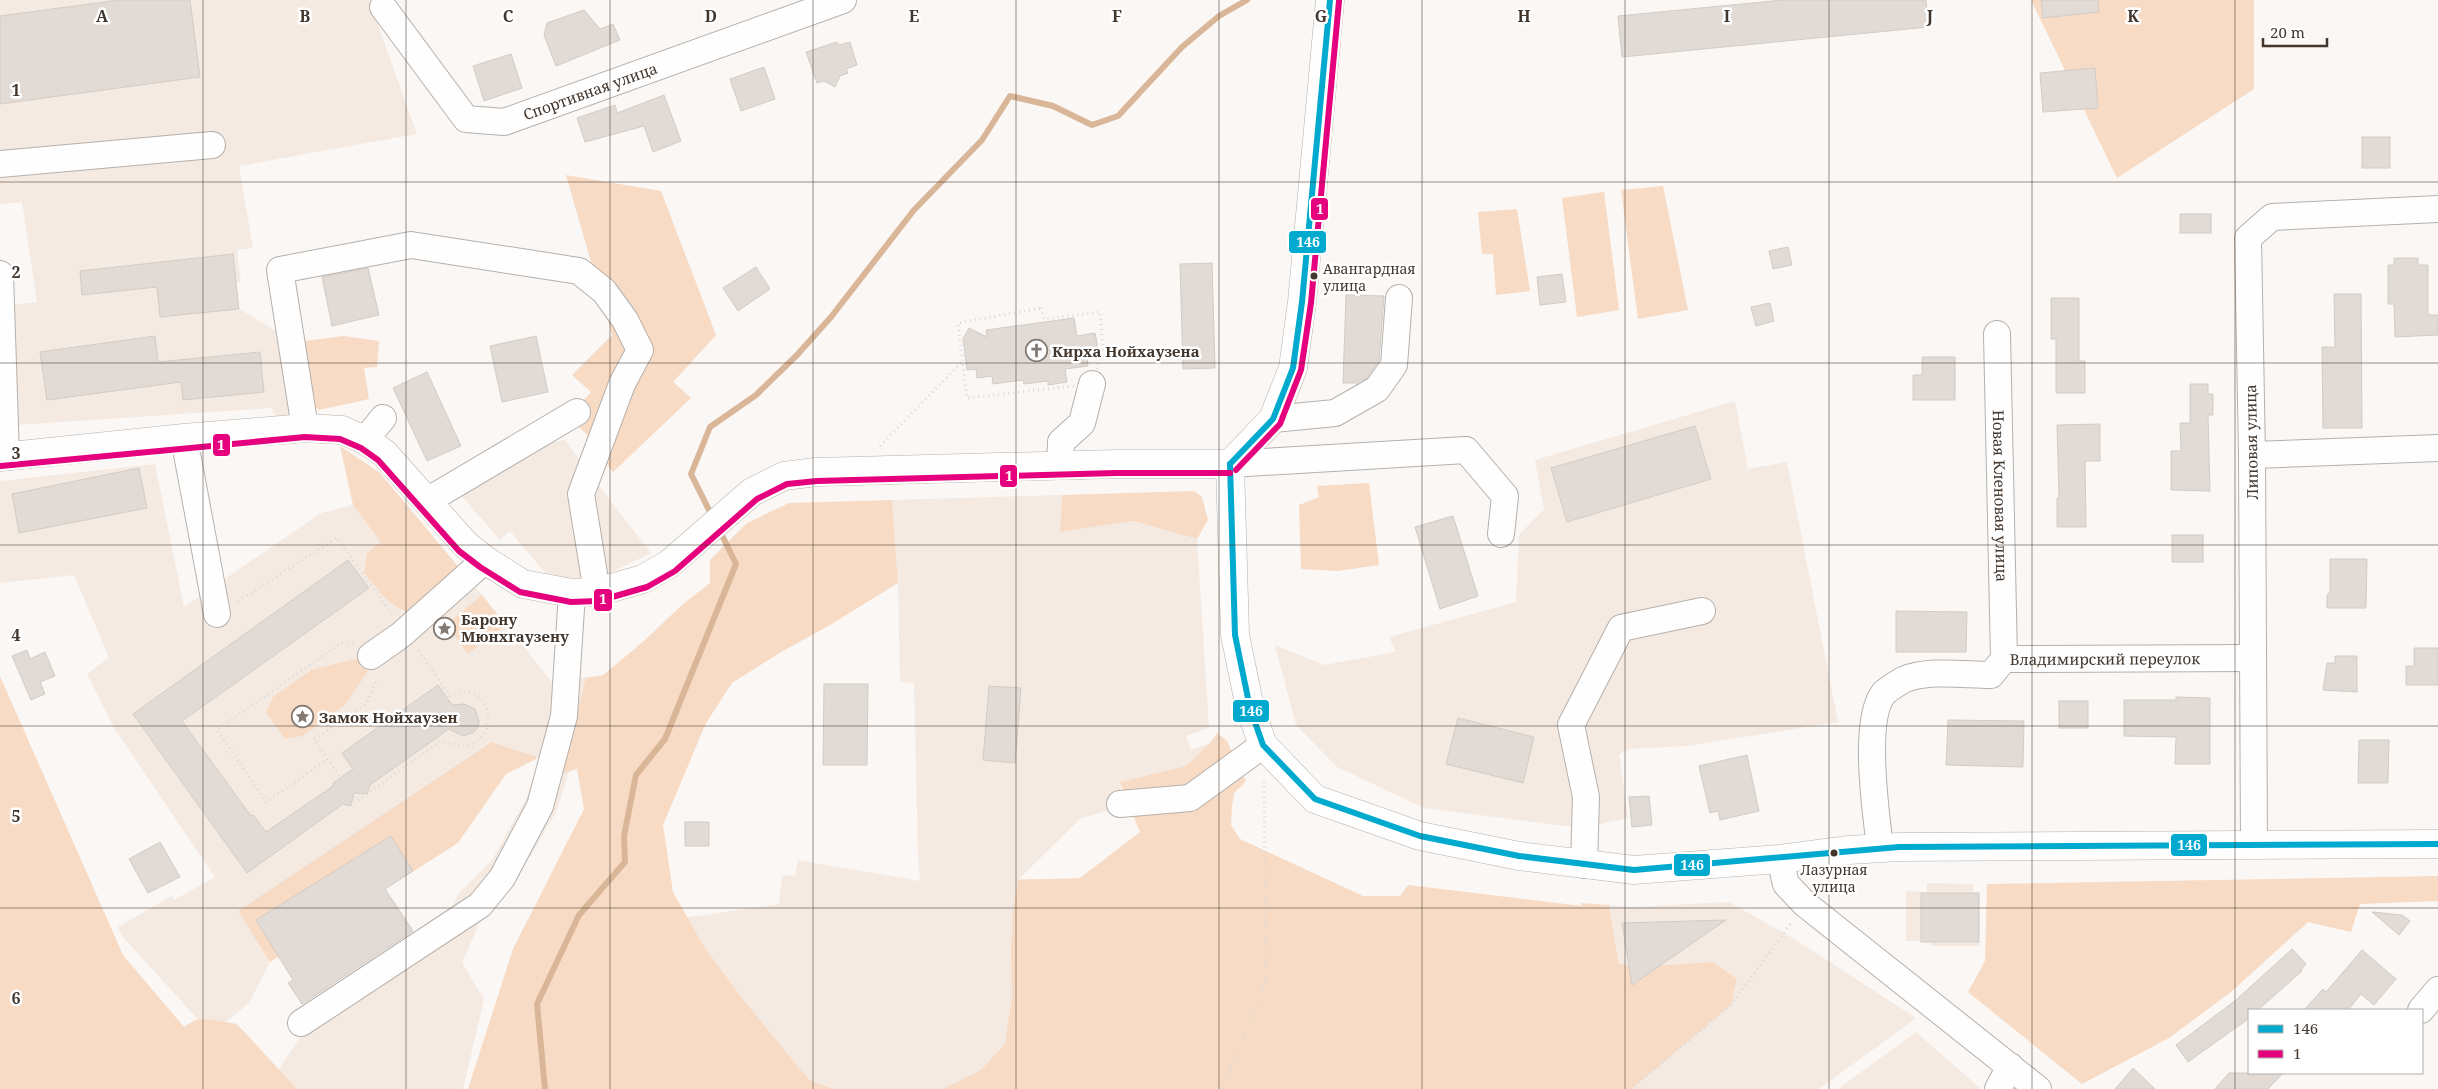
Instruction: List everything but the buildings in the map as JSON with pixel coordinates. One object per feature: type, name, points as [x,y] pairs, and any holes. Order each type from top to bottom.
[{"type":"main road","points":[[1330,0],[1301,312],[1293,368],[1273,418],[1230,464],[1236,635],[1250,708],[1264,745],[1315,799],[1420,836],[1519,856],[1634,870],[1780,859],[1880,848],[2438,844]]},
{"type":"main road","points":[[3,457],[184,438],[305,428],[342,430],[365,440],[384,453],[466,545],[485,560],[523,584],[584,593],[643,579],[669,564],[752,492],[784,476],[816,472],[1230,464]]},
{"type":"street","name":"Спортивная улица","points":[[383,7],[466,119],[504,122],[843,0]]},
{"type":"street","points":[[0,164],[212,145]]},
{"type":"street","name":"Липовая улица","points":[[2254,844],[2252,455],[2248,238],[2272,217],[2438,208]]},
{"type":"street","points":[[301,1023],[480,905],[502,878],[540,806],[564,716],[584,593],[582,494],[622,384],[640,350],[625,320],[604,291],[579,271],[411,245],[280,270],[305,428]]},
{"type":"street","points":[[0,274],[3,457]]},
{"type":"street","points":[[1273,418],[1335,413],[1376,389],[1394,365],[1399,298]]},
{"type":"street","name":"Новая Кленовая улица","points":[[1997,334],[2004,659]]},
{"type":"street","points":[[1060,466],[1061,442],[1082,423],[1092,384]]},
{"type":"street","points":[[427,501],[576,412]]},
{"type":"street","points":[[365,440],[383,418]]},
{"type":"street","points":[[184,438],[217,614]]},
{"type":"street","points":[[2252,455],[2438,448]]},
{"type":"street","points":[[1230,464],[1466,450],[1505,496],[1501,534]]},
{"type":"street","points":[[371,656],[402,634],[485,560]]},
{"type":"street","points":[[1584,865],[1586,797],[1571,725],[1621,628],[1702,611]]},
{"type":"street","name":"Владимирский переулок","points":[[1880,848],[1872,791],[1873,722],[1884,694],[1903,680],[1924,675],[1990,675],[2004,659],[2253,658]]},
{"type":"street","points":[[1120,804],[1190,798],[1264,745]]},
{"type":"street","points":[[1780,859],[1786,884],[1805,904],[2038,1089]]},
{"type":"street","points":[[2422,1009],[2438,990]]},
{"type":"street","points":[[1998,1089],[2010,1066]]},
{"type":"path","points":[[1041,308],[1044,319],[1100,312],[1103,349],[1092,384],[967,398],[958,323],[1041,308]]},
{"type":"path","points":[[877,448],[962,363]]},
{"type":"path","points":[[217,614],[337,538],[402,634],[450,696],[461,691],[471,692],[480,697],[488,711],[487,728],[486,733],[476,742],[466,745],[451,744],[442,740],[357,800],[352,794]]},
{"type":"path","points":[[328,759],[266,802],[217,730],[341,644],[360,642],[381,671],[366,704],[314,740],[328,759],[342,780]]},
{"type":"path","points":[[1222,1089],[1266,980],[1264,745]]},
{"type":"path","points":[[1631,1089],[1731,1005],[1805,904]]},
{"type":"shaded area","points":[[0,0],[369,0],[417,134],[239,166],[253,248],[237,250],[241,282],[233,283],[238,308],[286,337],[299,414],[276,417],[272,408],[17,425],[12,305],[37,302],[22,202],[0,204]]},
{"type":"shaded area","points":[[2031,0],[2254,0],[2254,89],[2117,178]]},
{"type":"shaded area","points":[[566,175],[661,191],[716,335],[673,382],[691,398],[613,472],[588,441],[591,438],[568,417],[591,392],[572,375],[612,335]]},
{"type":"shaded area","points":[[1663,186],[1688,310],[1638,319],[1621,190]]},
{"type":"shaded area","points":[[1604,192],[1619,310],[1577,317],[1562,198]]},
{"type":"shaded area","points":[[1517,209],[1530,291],[1496,295],[1493,254],[1482,254],[1478,212]]},
{"type":"shaded area","points":[[344,336],[379,341],[377,367],[364,368],[369,399],[319,410],[309,400],[296,342]]},
{"type":"shaded area","points":[[1735,401],[1748,469],[1787,462],[1838,722],[1687,746],[1630,749],[1619,754],[1628,818],[1581,828],[1424,808],[1337,767],[1296,725],[1275,645],[1324,665],[1396,652],[1389,637],[1516,602],[1519,535],[1544,509],[1535,460]]},
{"type":"shaded area","points":[[565,440],[651,553],[604,576],[551,580],[510,531],[500,540],[458,492],[495,455]]},
{"type":"shaded area","points":[[340,446],[380,473],[461,570],[419,616],[393,604],[381,593],[364,572],[367,553],[381,542],[353,505]]},
{"type":"shaded area","points":[[155,464],[184,607],[321,513],[353,505],[426,599],[461,570],[482,595],[446,625],[468,654],[506,625],[551,681],[586,677],[589,711],[556,812],[516,881],[484,912],[462,963],[484,999],[463,1089],[289,1089],[275,1075],[323,1002],[441,931],[458,894],[492,860],[526,799],[540,758],[490,742],[238,911],[270,962],[249,1003],[216,1030],[203,1025],[122,936],[118,927],[172,896],[174,900],[215,877],[114,728],[87,674],[109,658],[74,575],[0,583],[0,481]]},
{"type":"shaded area","points":[[1369,483],[1379,565],[1338,571],[1301,569],[1299,505],[1319,497],[1317,486]]},
{"type":"shaded area","points":[[1194,491],[1202,497],[1208,520],[1197,539],[1133,521],[1060,532],[1062,495]]},
{"type":"shaded area","points":[[1062,495],[1060,532],[1133,521],[1197,539],[1209,728],[1186,736],[1191,750],[1210,743],[1186,766],[1121,782],[1121,807],[1081,818],[1019,879],[1079,879],[1097,1089],[637,1089],[670,920],[779,904],[782,875],[795,876],[798,860],[920,881],[914,683],[900,682],[898,583],[892,500]]},
{"type":"shaded area","points":[[892,500],[898,583],[732,683],[706,723],[663,825],[673,892],[703,945],[741,997],[809,1080],[833,1089],[468,1089],[513,949],[584,809],[577,769],[562,774],[586,678],[603,675],[645,640],[683,604],[710,583],[710,560],[747,523],[789,503]]},
{"type":"shaded area","points":[[482,595],[506,625],[468,654],[446,625]]},
{"type":"shaded area","points":[[359,658],[368,671],[345,705],[302,736],[285,739],[266,712],[273,697],[311,670]]},
{"type":"shaded area","points":[[0,676],[123,955],[184,1027],[195,1020],[209,1019],[237,1024],[297,1089],[0,1089]]},
{"type":"shaded area","points":[[1217,733],[1227,741],[1246,781],[1234,793],[1232,807],[1231,825],[1240,839],[1363,896],[1400,896],[1408,885],[1582,906],[1581,903],[1609,905],[1619,964],[1640,967],[1713,962],[1737,979],[1731,1005],[1631,1089],[943,1089],[981,1070],[1005,1044],[1012,997],[1011,949],[1013,911],[1018,880],[1080,878],[1140,832],[1120,782],[1186,766],[1210,743]]},
{"type":"shaded area","points":[[491,742],[537,757],[506,774],[458,843],[270,962],[238,911]]},
{"type":"shaded area","points":[[2438,876],[2438,901],[2360,904],[2351,932],[2308,922],[2231,992],[2169,1038],[2082,1084],[1968,992],[1985,961],[1987,884]]},
{"type":"shaded area","points":[[1927,883],[1973,884],[1973,892],[1979,892],[1979,946],[1931,946],[1931,941],[1906,941],[1906,891],[1927,892]]},
{"type":"shaded area","points":[[1729,902],[1796,940],[1916,1018],[1819,1089],[1514,1089],[1626,1002],[1609,905],[1633,907]]},
{"type":"shaded area","points":[[1916,1032],[1981,1089],[1838,1089]]},
{"type":"waterway","points":[[713,518],[691,474],[710,427],[756,395],[797,355],[831,317],[914,210],[982,140],[1010,96],[1053,106],[1092,125],[1118,116],[1182,47],[1219,16],[1247,0]]},
{"type":"waterway","points":[[545,1089],[537,1004],[579,915],[625,862],[624,836],[636,775],[665,739],[736,564],[719,529]]},
{"type":"transit line","name":"146","points":[[1230,464],[1273,419],[1293,368],[1302,302],[1330,0]]},
{"type":"transit line","name":"1","points":[[1236,470],[1280,424],[1301,370],[1311,303],[1339,1]]},
{"type":"transit line","name":"1","points":[[1,466],[305,437],[340,439],[361,448],[378,460],[459,551],[480,567],[520,592],[571,602],[598,601],[647,587],[675,571],[757,499],[787,484],[817,481],[1116,473],[1230,473]]},
{"type":"transit line","name":"146","points":[[1230,464],[1235,635],[1250,708],[1263,745],[1315,799],[1420,836],[1519,856],[1634,870],[1899,847],[2438,844]]},
{"type":"place","name":"Авангардная улица","points":[[1314,276]]},
{"type":"place","name":"Кирха Нойхаузена","points":[[1036,351]]},
{"type":"place","name":"Барону Мюнхгаузену","points":[[445,628]]},
{"type":"place","name":"Замок Нойхаузен","points":[[303,717]]},
{"type":"place","name":"Лазурная улица","points":[[1834,853]]}]
